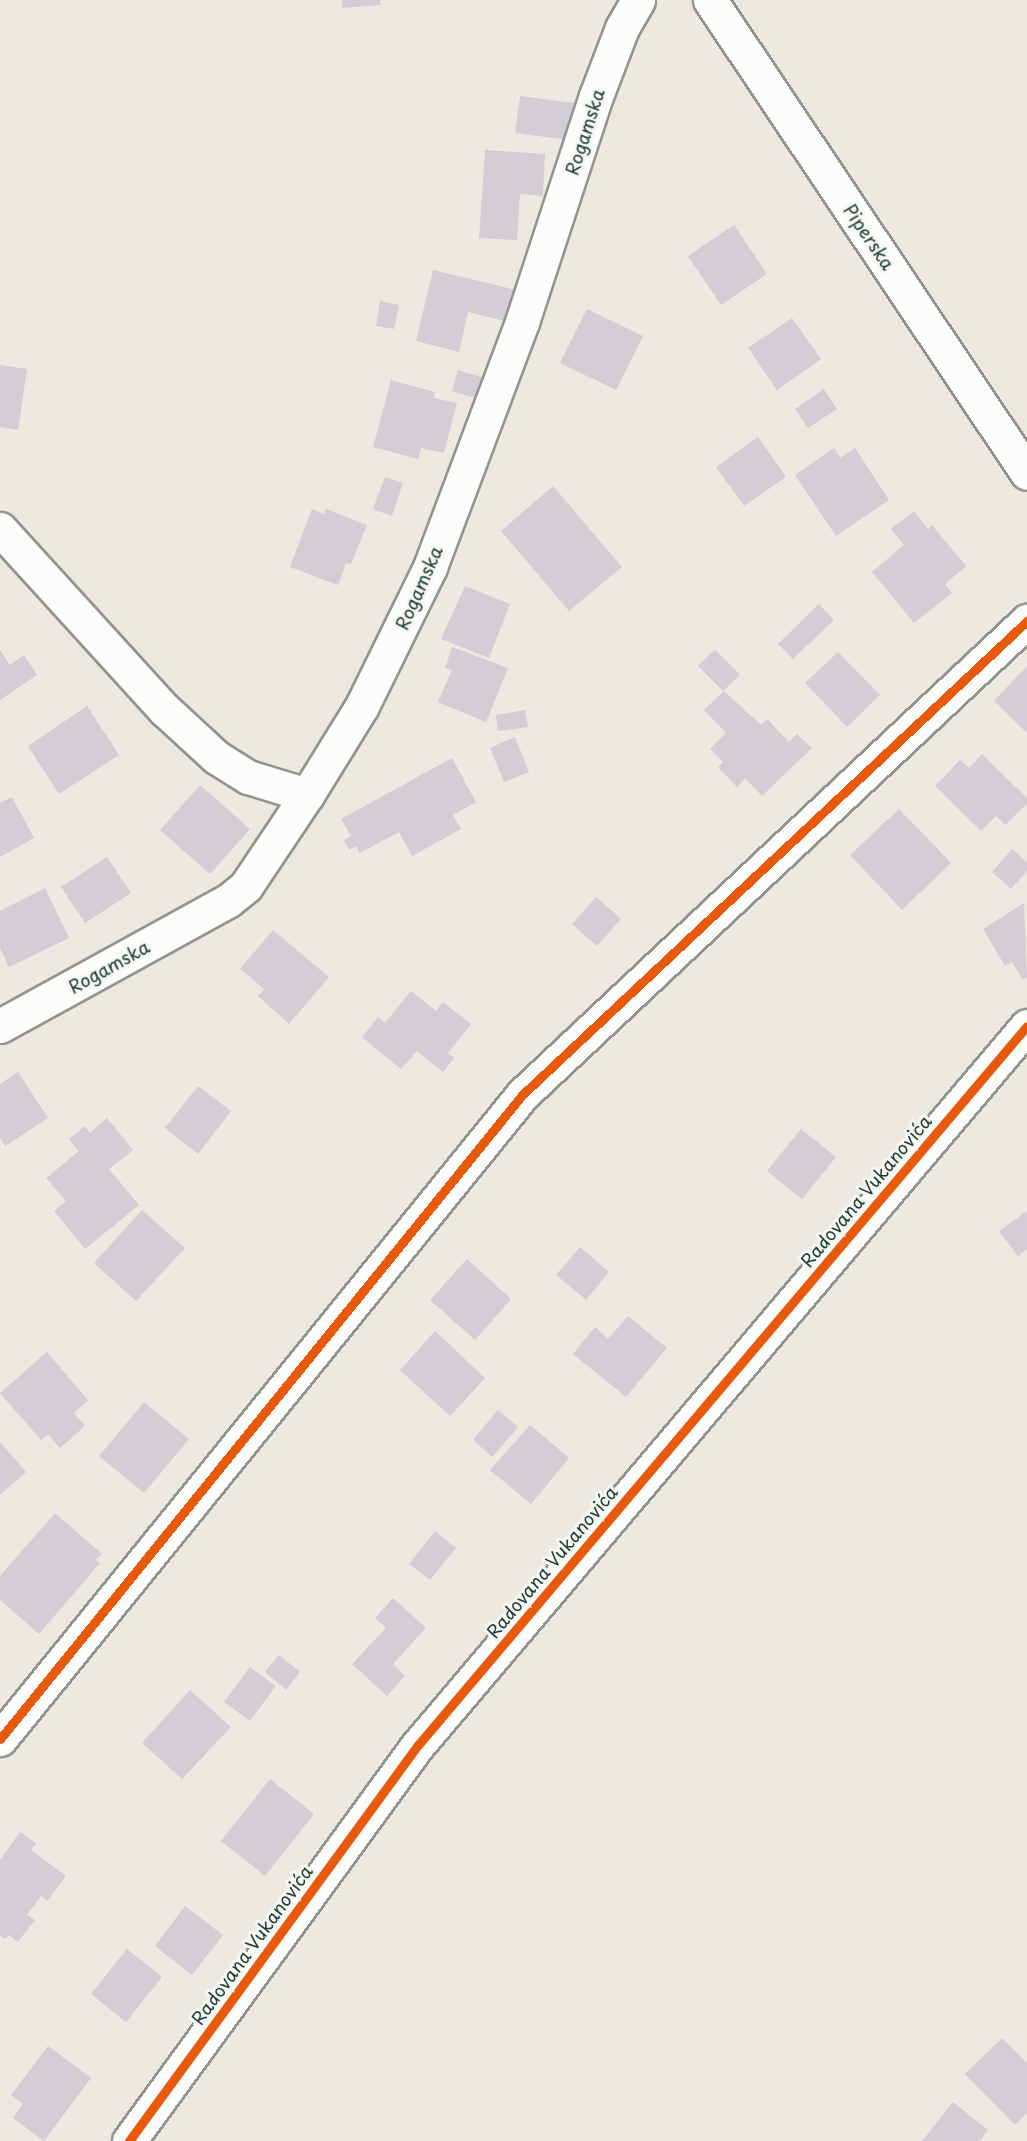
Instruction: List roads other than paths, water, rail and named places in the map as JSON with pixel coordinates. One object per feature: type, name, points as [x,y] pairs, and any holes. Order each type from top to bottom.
[{"type":"street","name":"Rogamska","points":[[0,1026],[230,900],[246,885],[307,795],[362,706],[430,567],[522,322],[596,96],[622,28],[638,0]]},
{"type":"street","name":"Piperska","points":[[710,0],[1027,473]]},
{"type":"street","points":[[0,529],[164,709],[216,757],[248,777],[307,795]]},
{"type":"street","points":[[0,1739],[522,1095],[1027,621]]},
{"type":"street","name":"Radovana Vukanovića","points":[[129,2141],[418,1745],[1027,1026]]}]
